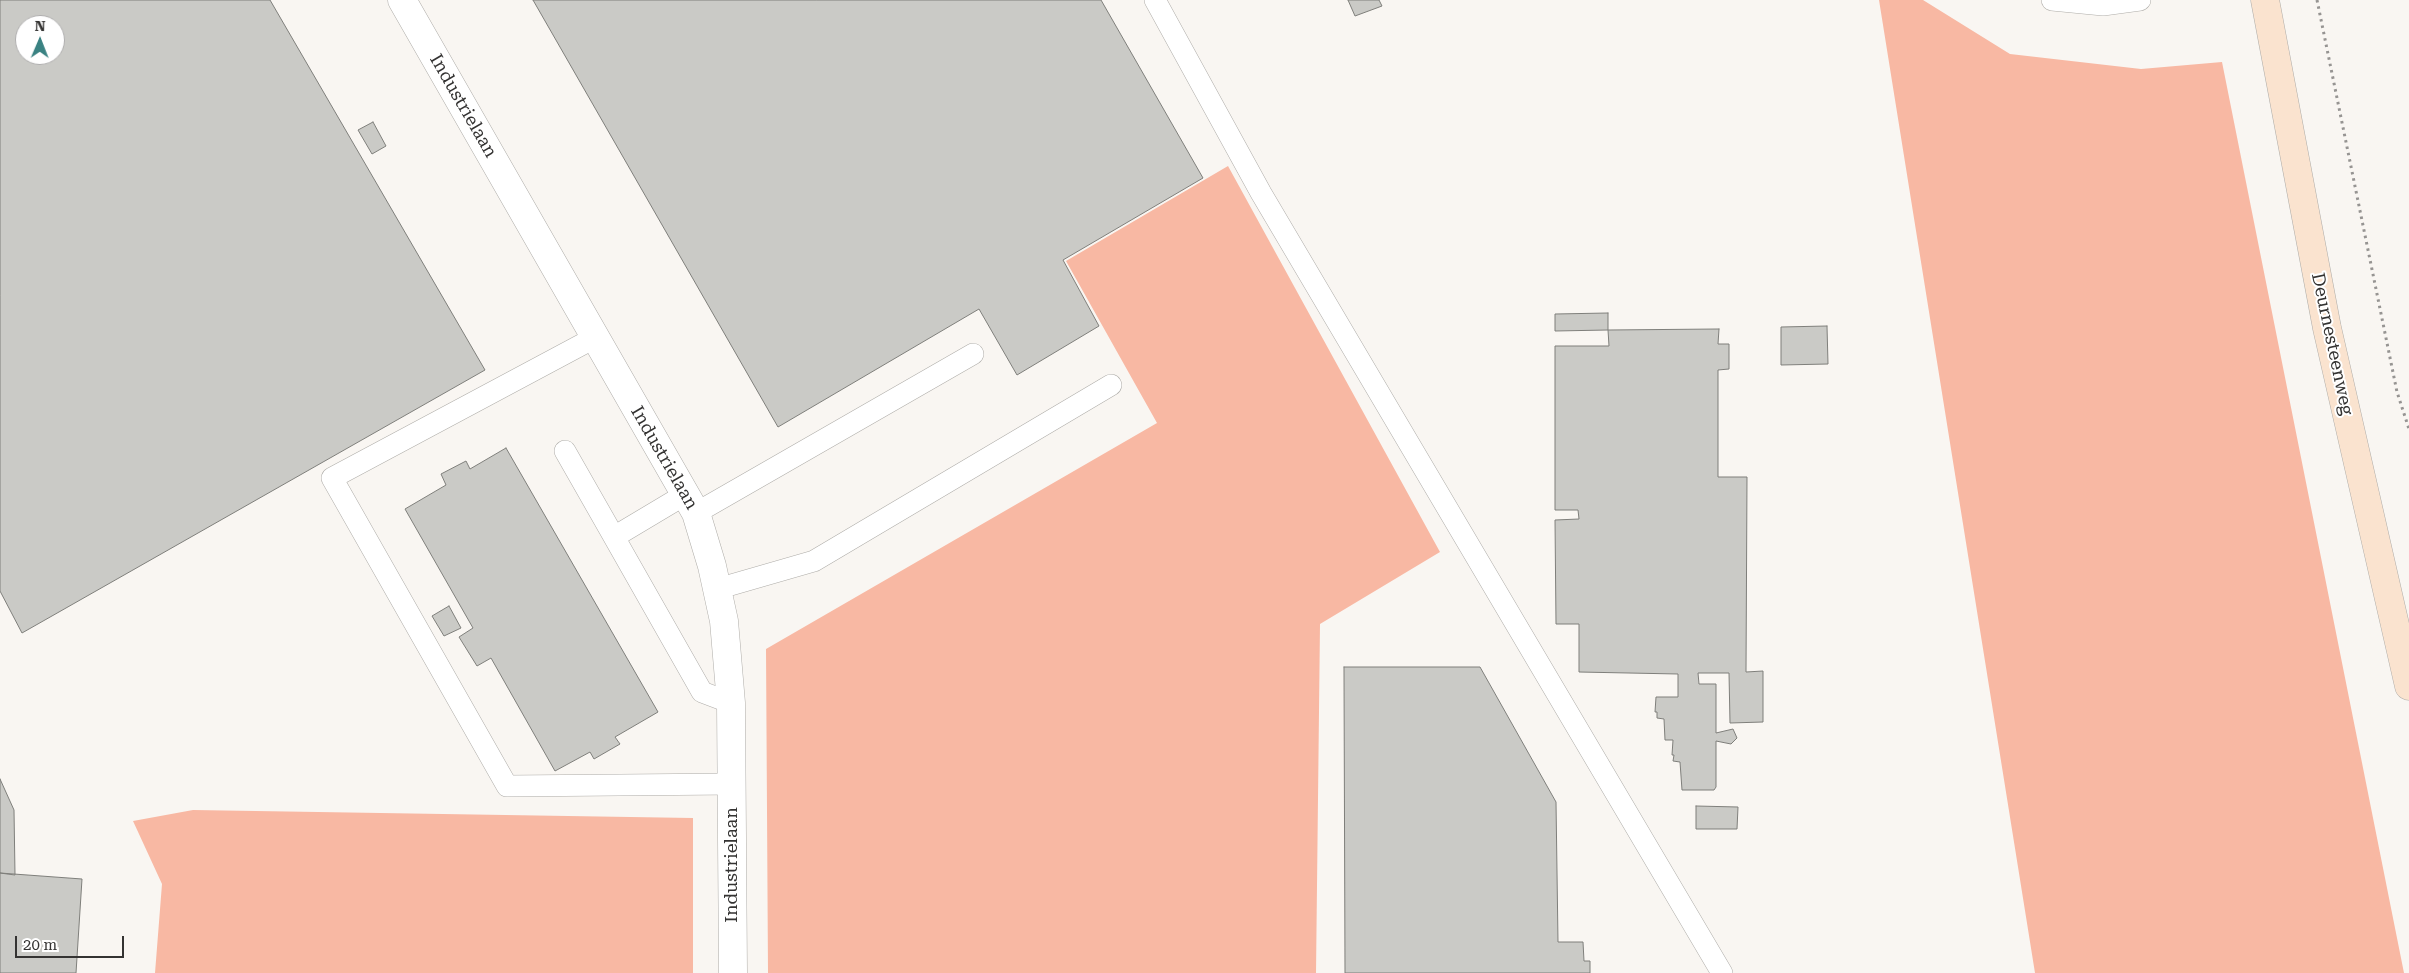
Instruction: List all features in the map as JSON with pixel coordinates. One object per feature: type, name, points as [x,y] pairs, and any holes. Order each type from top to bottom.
[{"type":"street","name":"Industrielaan","points":[[402,0],[691,503],[717,589],[724,621],[731,703],[733,973]]},
{"type":"street","name":"Deurnesteenweg","points":[[2265,0],[2327,328],[2409,686]]},
{"type":"lane","points":[[1155,0],[1266,202],[1722,973]]},
{"type":"lane","points":[[2054,1],[2103,5],[2140,0]]},
{"type":"lane","points":[[596,337],[332,478],[507,786],[732,784]]},
{"type":"lane","points":[[614,537],[691,503],[973,354]]},
{"type":"lane","points":[[717,589],[814,561],[1111,385]]},
{"type":"lane","points":[[565,451],[702,692],[731,703]]},
{"type":"path","points":[[2317,0],[2397,392],[2409,428]]},
{"type":"shaded area","points":[[1879,0],[1923,0],[2010,54],[2141,69],[2222,62],[2404,973],[2035,973]]},
{"type":"shaded area","points":[[1228,166],[1440,552],[1320,624],[1316,973],[768,973],[766,649],[1157,423],[1066,261]]},
{"type":"shaded area","points":[[193,810],[693,818],[693,973],[155,973],[162,884],[133,821]]},
{"type":"building","points":[[0,0],[270,0],[485,370],[22,633],[0,591]]},
{"type":"building","points":[[533,0],[1101,0],[1203,178],[1063,260],[1099,326],[1017,375],[979,309],[778,427]]},
{"type":"building","points":[[1348,0],[1379,0],[1382,6],[1355,16]]},
{"type":"building","points":[[373,122],[386,146],[372,154],[358,130]]},
{"type":"building","points":[[1608,313],[1608,330],[1555,331],[1555,314]]},
{"type":"building","points":[[1827,326],[1828,364],[1781,365],[1781,327]]},
{"type":"building","points":[[1719,329],[1718,344],[1729,344],[1729,369],[1718,370],[1718,477],[1747,477],[1746,672],[1763,671],[1763,722],[1730,723],[1729,673],[1698,673],[1699,684],[1716,684],[1716,733],[1733,729],[1737,738],[1731,744],[1716,741],[1716,787],[1714,790],[1682,790],[1680,762],[1673,761],[1673,740],[1665,740],[1664,719],[1657,718],[1657,712],[1655,712],[1656,697],[1678,697],[1678,674],[1579,672],[1579,624],[1556,624],[1555,520],[1579,519],[1578,510],[1555,510],[1555,346],[1609,346],[1608,330]]},
{"type":"building","points":[[506,448],[658,712],[615,737],[620,744],[594,759],[590,752],[555,771],[491,658],[477,666],[459,637],[473,628],[405,509],[446,485],[441,474],[466,461],[470,469]]},
{"type":"building","points":[[449,606],[461,628],[444,636],[432,616]]},
{"type":"building","points":[[1344,667],[1480,667],[1556,802],[1558,942],[1583,942],[1584,961],[1590,961],[1590,973],[1345,973]]},
{"type":"building","points":[[0,779],[14,810],[15,875],[0,873]]},
{"type":"building","points":[[1696,806],[1738,807],[1737,829],[1696,829]]},
{"type":"building","points":[[0,873],[82,879],[76,973],[0,973]]}]
